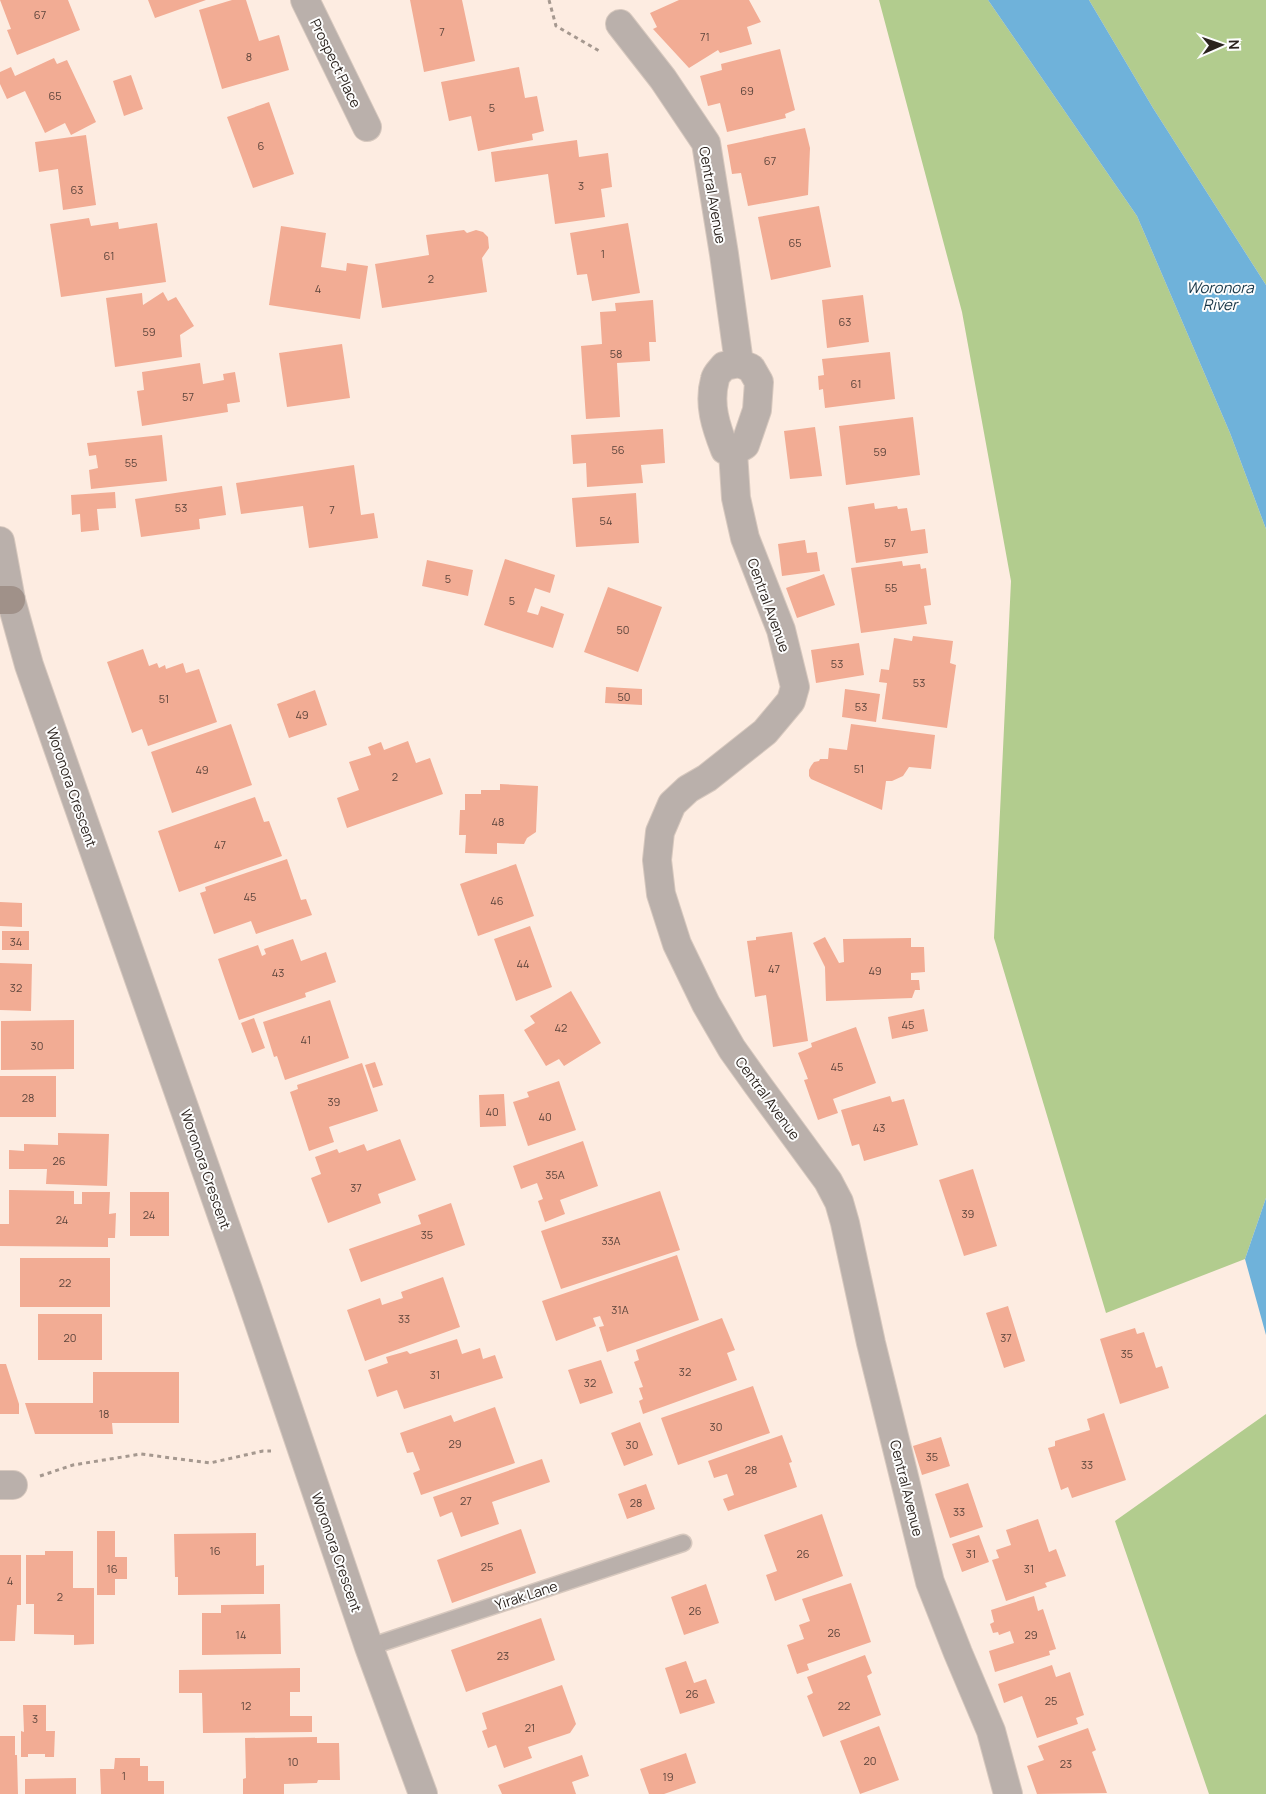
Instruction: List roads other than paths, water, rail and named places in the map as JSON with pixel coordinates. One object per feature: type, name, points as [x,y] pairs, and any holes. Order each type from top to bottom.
[{"type":"street","name":"Prospect Place","points":[[305,0],[367,127]]},
{"type":"street","name":"Central Avenue","points":[[620,24],[663,79],[706,143],[739,363]]},
{"type":"street","points":[[739,363],[751,368],[760,382],[757,410],[745,444],[733,452],[725,450],[715,424],[712,399],[715,377],[724,366],[739,363]]},
{"type":"street","name":"Central Avenue","points":[[733,452],[736,498],[745,538],[781,630],[795,687],[791,701],[765,732],[707,778],[688,789],[672,804],[660,832],[657,860],[661,894],[677,944],[706,1004],[756,1084],[828,1181],[839,1202],[871,1343],[930,1582],[991,1731],[1008,1794]]},
{"type":"street","name":"Woronora Crescent","points":[[0,541],[5,600],[245,1280],[369,1647],[423,1794]]},
{"type":"lane","name":"Yirak Lane","points":[[369,1647],[683,1543]]},
{"type":"water","name":"Woronora River","points":[[988,0],[1089,0],[1153,108],[1266,285],[1266,529],[1230,433],[1137,216]]},
{"type":"water","points":[[1266,1198],[1266,1335],[1245,1259]]}]
